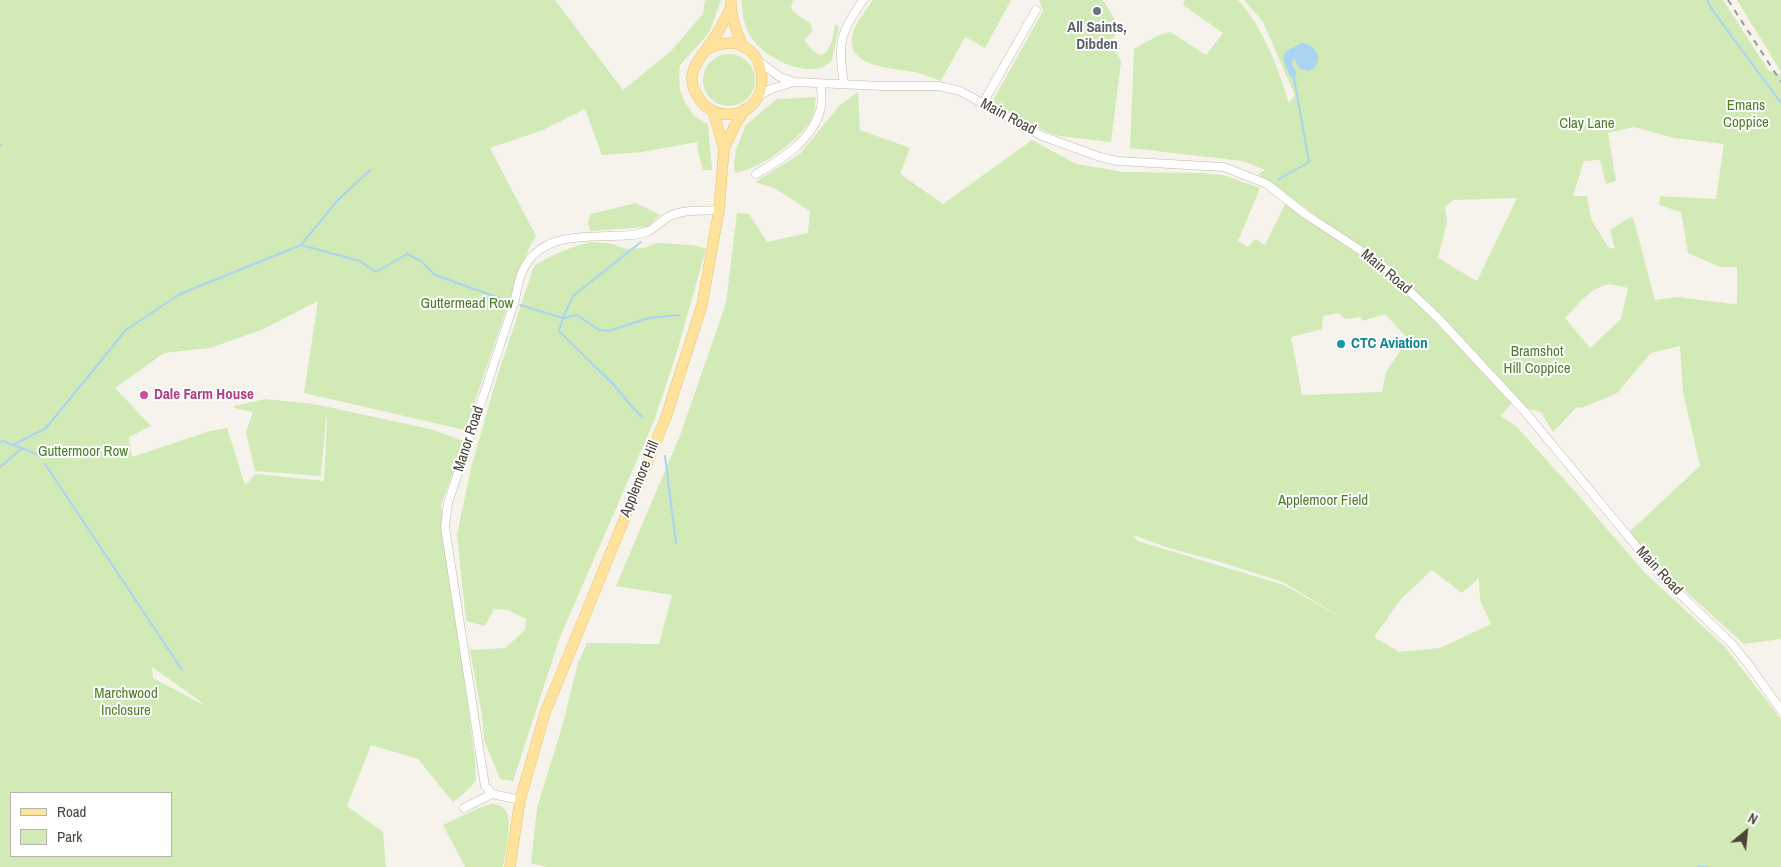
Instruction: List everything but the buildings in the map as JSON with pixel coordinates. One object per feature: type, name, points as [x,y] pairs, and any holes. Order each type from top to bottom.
[{"type":"main road","points":[[731,4],[736,31],[743,47]]},
{"type":"main road","points":[[706,50],[724,43],[734,44],[752,53],[758,61],[763,79],[761,88],[758,96],[745,109],[735,113],[724,114],[713,111],[699,99],[692,82],[693,70],[698,59],[723,25],[731,4]]},
{"type":"main road","name":"Applemore Hill","points":[[724,149],[745,109]]},
{"type":"main road","name":"Applemore Hill","points":[[510,867],[520,800],[545,713],[666,416],[702,305],[720,210],[724,149],[713,111]]},
{"type":"street","points":[[844,84],[840,57],[842,37],[863,0]]},
{"type":"street","points":[[983,103],[1036,10]]},
{"type":"street","name":"Main Road","points":[[758,61],[780,77],[794,82],[939,86],[960,91],[1042,136],[1100,158],[1117,161],[1224,167],[1267,184],[1306,214],[1380,263],[1440,320],[1526,413],[1661,576],[1731,643],[1749,664],[1781,710]]},
{"type":"street","name":"Main Road","points":[[758,96],[794,82]]},
{"type":"street","points":[[756,174],[778,161],[806,136],[816,122],[822,101],[821,84]]},
{"type":"street","name":"Manor Road","points":[[492,794],[485,786],[445,527],[448,503],[514,303],[522,271],[532,254],[563,239],[580,236],[635,234],[649,231],[669,216],[688,211],[720,210]]},
{"type":"street","points":[[464,808],[492,794],[520,800]]},
{"type":"green space","points":[[0,0],[555,0],[623,90],[671,51],[703,14],[705,0],[721,0],[709,33],[680,65],[679,75],[680,90],[685,102],[694,116],[708,124],[712,170],[703,170],[697,142],[642,152],[602,155],[585,109],[543,130],[490,148],[536,236],[529,248],[514,287],[465,430],[304,393],[318,301],[261,330],[210,348],[164,353],[115,388],[151,426],[129,437],[132,457],[210,431],[227,428],[245,485],[256,474],[324,481],[327,418],[321,476],[255,471],[246,432],[253,412],[235,408],[234,406],[265,399],[314,404],[430,429],[464,441],[441,505],[475,759],[476,781],[453,802],[418,759],[371,745],[347,806],[383,832],[386,867],[0,867]],"holes":[[[152,667],[204,704],[153,678]]]},
{"type":"green space","points":[[741,0],[793,0],[791,8],[811,24],[812,32],[804,40],[813,51],[820,55],[826,53],[832,41],[835,25],[839,26],[832,60],[823,67],[803,69],[781,62],[771,56],[749,34],[744,22]]},
{"type":"green space","points":[[873,0],[1011,0],[985,48],[965,37],[941,81],[919,73],[874,65],[856,54],[852,45],[854,29]]},
{"type":"green space","points":[[1039,0],[1103,0],[1120,28],[1108,45],[1118,55],[1121,62],[1111,142],[1059,136],[1044,131],[992,102],[1043,11]]},
{"type":"green space","points":[[1185,0],[1238,0],[1255,23],[1269,48],[1289,103],[1295,95],[1263,22],[1244,0],[1723,0],[1769,71],[1781,74],[1781,639],[1744,644],[1682,588],[1628,533],[1700,466],[1683,392],[1680,346],[1651,353],[1617,393],[1582,408],[1577,407],[1553,432],[1541,412],[1511,404],[1500,416],[1516,426],[1645,573],[1725,647],[1781,719],[1781,867],[546,867],[531,863],[537,808],[564,720],[578,663],[587,643],[659,644],[672,595],[616,586],[681,433],[726,303],[737,213],[749,214],[767,242],[808,233],[810,211],[774,188],[755,182],[800,154],[839,106],[858,92],[860,130],[910,148],[900,174],[943,204],[1032,140],[1076,164],[1124,172],[1223,175],[1260,188],[1238,241],[1248,247],[1255,239],[1265,245],[1287,200],[1347,240],[1258,174],[1265,170],[1243,161],[1130,148],[1134,49],[1159,35],[1170,32],[1206,55],[1223,33],[1183,5]],"holes":[[[1635,127],[1674,138],[1724,144],[1716,199],[1660,196],[1659,205],[1681,212],[1688,253],[1720,267],[1737,267],[1737,303],[1677,297],[1655,300],[1633,217],[1610,230],[1615,249],[1608,247],[1591,219],[1587,196],[1573,196],[1584,161],[1600,160],[1606,184],[1616,181],[1608,133]],[[1517,198],[1477,281],[1438,258],[1447,222],[1445,207],[1453,200]],[[1396,280],[1456,337],[1500,391]],[[1610,284],[1628,288],[1621,319],[1590,348],[1565,318],[1585,297],[1596,289]],[[1339,313],[1345,319],[1361,317],[1362,321],[1385,314],[1408,339],[1386,372],[1382,392],[1302,395],[1291,337],[1322,329],[1323,316]],[[1133,535],[1169,548],[1283,582],[1345,620],[1284,585],[1138,541]],[[1432,570],[1462,593],[1479,578],[1480,600],[1491,624],[1440,648],[1399,652],[1374,637],[1402,598]]]},
{"type":"green space","name":"Emans Coppice","points":[[1737,0],[1781,0],[1781,72]]},
{"type":"green space","points":[[724,54],[734,54],[748,61],[755,75],[755,85],[748,99],[734,106],[724,106],[714,102],[707,95],[703,85],[703,75],[707,65],[714,58]]},
{"type":"green space","points":[[816,97],[812,118],[796,138],[767,160],[735,173],[736,150],[746,125],[777,99]]},
{"type":"green space","points":[[636,203],[660,215],[647,227],[590,231],[588,222],[591,214]]},
{"type":"green space","points":[[591,242],[613,244],[626,249],[644,248],[657,243],[693,245],[706,249],[676,355],[654,421],[560,637],[513,781],[500,779],[484,740],[482,715],[470,650],[505,648],[525,630],[526,619],[508,610],[494,609],[485,626],[466,621],[457,534],[472,464],[498,374],[534,266],[562,251]]},
{"type":"green space","points":[[492,804],[503,808],[508,816],[508,838],[503,867],[465,867],[443,825],[481,807]]},
{"type":"water","points":[[1301,43],[1308,44],[1314,48],[1318,61],[1313,69],[1308,71],[1300,69],[1295,60],[1293,60],[1292,64],[1297,74],[1293,79],[1286,67],[1284,56],[1287,51]]},
{"type":"waterway","points":[[1707,0],[1713,11],[1781,103]]},
{"type":"waterway","points":[[1279,179],[1309,162],[1294,78]]},
{"type":"waterway","points":[[301,245],[337,201],[370,170]]},
{"type":"waterway","points":[[563,318],[573,296],[641,242]]},
{"type":"waterway","points":[[13,445],[46,428],[126,330],[180,294],[301,245],[360,261],[376,272],[407,254],[421,261],[435,275],[508,301]]},
{"type":"waterway","points":[[520,305],[563,318],[559,331],[614,385],[642,417]]},
{"type":"waterway","points":[[564,318],[577,315],[599,330],[608,331],[649,318],[679,315]]},
{"type":"waterway","points":[[0,442],[3,441],[40,457]]},
{"type":"waterway","points":[[0,467],[21,449]]},
{"type":"waterway","points":[[665,456],[676,543]]},
{"type":"waterway","points":[[45,464],[182,670]]},
{"type":"waterway","points":[[1698,867],[1707,867]]},
{"type":"railway","points":[[1728,0],[1781,82]]},
{"type":"place","name":"All Saints, Dibden","points":[[1097,11]]},
{"type":"place","name":"CTC Aviation","points":[[1341,344]]},
{"type":"place","name":"Dale Farm House","points":[[144,395]]},
{"type":"park label","name":"Clay Lane","points":[[1587,124]]},
{"type":"park label","name":"Guttermead Row","points":[[467,304]]},
{"type":"park label","name":"Bramshot Hill Coppice","points":[[1537,360]]},
{"type":"park label","name":"Guttermoor Row","points":[[83,452]]},
{"type":"park label","name":"Applemoor Field","points":[[1323,501]]},
{"type":"park label","name":"Marchwood Inclosure","points":[[126,702]]}]
